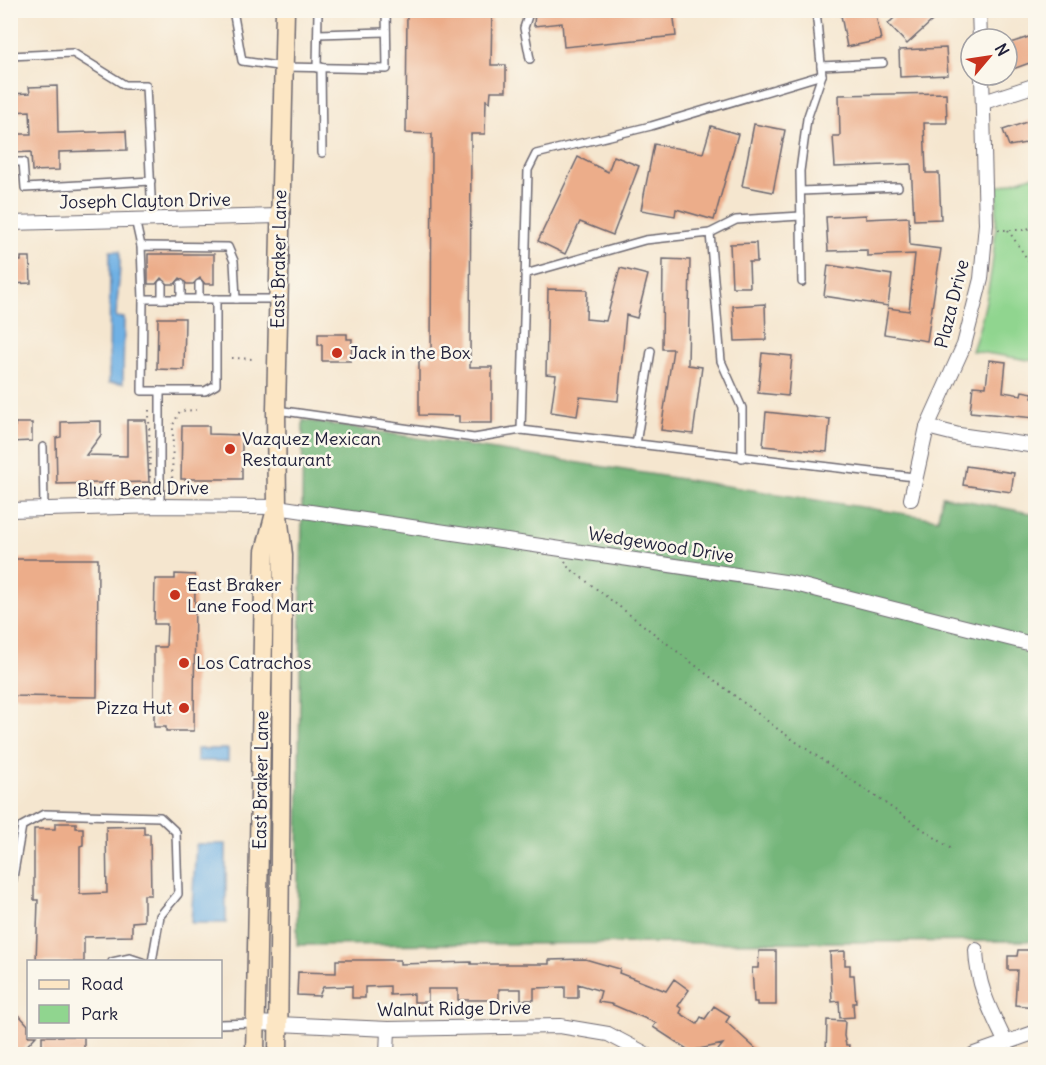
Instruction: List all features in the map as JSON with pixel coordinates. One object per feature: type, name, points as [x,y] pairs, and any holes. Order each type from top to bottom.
[{"type":"main road","name":"East Braker Lane","points":[[278,1054],[283,555],[277,507],[276,410],[285,10]]},
{"type":"main road","name":"East Braker Lane","points":[[255,1054],[264,575],[265,551],[277,507]]},
{"type":"street","points":[[979,10],[980,27]]},
{"type":"street","points":[[984,102],[1035,85]]},
{"type":"street","name":"Plaza Drive","points":[[911,499],[914,477],[927,427],[964,345],[981,279],[985,230],[983,87]]},
{"type":"street","name":"Joseph Clayton Drive","points":[[10,223],[280,216]]},
{"type":"street","points":[[927,427],[959,435],[1035,446]]},
{"type":"street","name":"Bluff Bend Drive","points":[[10,510],[160,506],[277,507]]},
{"type":"street","name":"Wedgewood Drive","points":[[277,507],[791,583],[1035,645]]},
{"type":"street","points":[[976,950],[977,971],[983,997],[1005,1041]]},
{"type":"street","name":"Walnut Ridge Drive","points":[[256,1023],[388,1029],[560,1026],[608,1034],[646,1054]]},
{"type":"street","points":[[387,1054],[388,1029]]},
{"type":"street","points":[[974,1054],[1035,1032]]},
{"type":"lane","points":[[233,10],[242,62],[285,67],[387,69],[386,10]]},
{"type":"lane","points":[[318,10],[322,153]]},
{"type":"lane","points":[[530,10],[524,28],[530,59]]},
{"type":"lane","points":[[802,282],[800,171],[807,119],[822,75],[816,10]]},
{"type":"lane","points":[[318,33],[386,32]]},
{"type":"lane","points":[[10,56],[73,53],[125,85],[146,85],[152,218]]},
{"type":"lane","points":[[821,66],[883,63]]},
{"type":"lane","points":[[521,430],[528,170],[536,154],[651,126],[822,75]]},
{"type":"lane","points":[[10,162],[23,162],[25,188],[151,182]]},
{"type":"lane","points":[[801,191],[898,187]]},
{"type":"lane","points":[[525,274],[645,240],[710,233],[736,220],[801,216]]},
{"type":"lane","points":[[135,219],[141,246],[142,391],[205,391],[216,385],[216,299]]},
{"type":"lane","points":[[710,233],[721,362],[742,408],[742,458]]},
{"type":"lane","points":[[141,246],[163,250],[199,251],[228,247],[234,261],[236,299]]},
{"type":"lane","points":[[162,284],[162,299]]},
{"type":"lane","points":[[180,299],[181,284]]},
{"type":"lane","points":[[199,284],[199,299]]},
{"type":"lane","points":[[143,299],[278,299]]},
{"type":"lane","points":[[636,444],[651,351]]},
{"type":"lane","points":[[160,391],[160,506]]},
{"type":"lane","points":[[276,410],[474,438],[521,430],[914,477]]},
{"type":"lane","points":[[43,447],[44,509]]},
{"type":"lane","points":[[10,895],[22,826],[44,814],[160,817],[176,832],[178,894],[160,916],[152,960]]},
{"type":"lane","points":[[121,960],[130,958],[136,960]]},
{"type":"lane","points":[[222,1024],[256,1023]]},
{"type":"path","points":[[985,230],[1025,230],[1035,225]]},
{"type":"path","points":[[1008,230],[1035,272]]},
{"type":"path","points":[[232,358],[254,359]]},
{"type":"path","points":[[184,402],[184,410]]},
{"type":"path","points":[[558,548],[568,567],[761,716],[953,850]]},
{"type":"green space","points":[[1035,175],[1035,361],[972,351],[984,311],[992,270],[997,187]]},
{"type":"green space","points":[[303,420],[938,519],[942,496],[1035,514],[1035,941],[297,945]]},
{"type":"water","points":[[110,251],[120,251],[116,317],[124,318],[123,383],[109,383]]},
{"type":"water","points":[[197,749],[228,749],[228,761],[197,761]]},
{"type":"water","points":[[196,844],[226,844],[226,923],[191,923]]},
{"type":"building","points":[[407,10],[492,10],[491,65],[506,65],[506,91],[491,91],[490,102],[486,100],[485,134],[471,134],[470,367],[492,367],[492,423],[459,423],[459,416],[419,415],[419,360],[431,360],[432,134],[406,133]]},
{"type":"building","points":[[535,10],[673,10],[676,36],[564,47],[562,23],[534,26]]},
{"type":"building","points":[[840,10],[875,10],[881,40],[847,47]]},
{"type":"building","points":[[902,10],[944,10],[907,44],[888,24]]},
{"type":"building","points":[[1035,35],[1035,61],[1019,67],[1019,40]]},
{"type":"building","points":[[946,48],[948,75],[900,77],[899,50]]},
{"type":"building","points":[[57,86],[58,133],[126,131],[127,150],[59,152],[59,170],[32,171],[31,152],[10,153],[10,134],[31,134],[30,111],[10,112],[10,94],[30,93],[29,87]]},
{"type":"building","points":[[946,93],[947,123],[924,123],[926,173],[939,173],[941,219],[914,220],[911,164],[835,167],[833,136],[840,136],[839,95]]},
{"type":"building","points":[[1035,119],[1035,138],[1031,139],[1032,142],[1009,146],[1003,130]]},
{"type":"building","points":[[754,124],[785,130],[773,192],[742,186]]},
{"type":"building","points":[[711,126],[738,134],[714,220],[676,209],[675,216],[641,210],[654,144],[703,153]]},
{"type":"building","points":[[614,156],[639,166],[613,235],[580,222],[565,254],[538,241],[578,157],[608,172]]},
{"type":"building","points":[[866,215],[866,219],[909,217],[910,245],[941,249],[927,341],[884,334],[888,308],[909,311],[915,254],[867,256],[867,250],[828,251],[826,217]]},
{"type":"building","points":[[756,243],[757,262],[749,262],[750,287],[732,287],[730,244]]},
{"type":"building","points":[[148,254],[214,254],[214,284],[205,284],[200,278],[193,284],[187,284],[180,278],[175,284],[168,284],[161,278],[156,284],[148,284]]},
{"type":"building","points":[[21,257],[30,257],[31,283],[10,284],[10,261],[21,261]]},
{"type":"building","points":[[663,259],[690,260],[688,365],[702,367],[693,434],[661,430],[673,349],[662,349]]},
{"type":"building","points":[[828,265],[892,275],[888,306],[824,296]]},
{"type":"building","points":[[620,268],[648,275],[637,318],[626,315],[618,401],[580,397],[577,416],[551,412],[556,375],[546,374],[548,289],[587,290],[586,319],[606,321]]},
{"type":"building","points":[[765,304],[766,340],[735,341],[733,306]]},
{"type":"building","points":[[158,318],[185,318],[184,370],[157,369]]},
{"type":"building","name":"Jack in the Box","points":[[318,334],[347,334],[347,339],[352,339],[351,361],[322,361],[322,345],[318,345]]},
{"type":"building","points":[[762,353],[792,356],[788,396],[758,393]]},
{"type":"building","points":[[989,360],[1006,362],[1003,392],[1021,395],[1022,391],[1033,393],[1035,418],[970,412],[973,386],[986,387]]},
{"type":"building","points":[[766,412],[830,419],[827,452],[763,446]]},
{"type":"building","points":[[127,420],[146,420],[149,482],[57,484],[56,438],[61,437],[61,422],[101,421],[101,435],[86,455],[127,456]]},
{"type":"building","points":[[15,423],[32,423],[32,441],[10,442],[10,426],[15,426]]},
{"type":"building","points":[[182,426],[209,426],[209,434],[242,435],[242,479],[181,479]]},
{"type":"building","points":[[966,466],[1014,473],[1011,492],[963,485]]},
{"type":"building","points":[[10,559],[98,559],[97,697],[10,696]]},
{"type":"building","points":[[175,574],[195,575],[194,731],[166,731],[166,727],[154,727],[154,647],[166,647],[167,624],[154,624],[155,579],[175,579]]},
{"type":"building","points":[[55,823],[76,823],[76,828],[83,828],[83,845],[80,846],[80,894],[107,893],[106,827],[144,826],[144,834],[150,834],[151,895],[144,895],[144,921],[132,922],[132,936],[84,937],[84,960],[36,960],[38,900],[34,900],[34,829],[55,829]]},
{"type":"building","points":[[1018,950],[1035,950],[1035,1007],[1015,1005],[1017,970],[1008,970],[1008,956],[1017,956]]},
{"type":"building","points":[[759,951],[776,951],[776,1005],[757,1005],[757,1002],[754,1002],[752,968],[758,968]]},
{"type":"building","points":[[845,951],[845,965],[850,965],[850,975],[854,975],[856,1003],[853,1003],[854,1017],[840,1018],[839,1001],[832,1002],[830,952]]},
{"type":"building","points":[[585,959],[620,969],[619,973],[666,991],[674,979],[689,990],[678,1006],[682,1009],[680,1013],[697,1024],[701,1017],[705,1019],[714,1006],[730,1016],[726,1022],[756,1049],[751,1054],[715,1054],[723,1044],[690,1051],[653,1027],[656,1023],[611,1004],[598,1002],[601,991],[578,984],[578,998],[565,998],[565,987],[534,988],[534,1000],[521,1000],[521,989],[499,989],[499,1000],[458,1000],[458,989],[428,989],[428,1002],[414,1002],[414,994],[390,995],[390,986],[365,987],[365,998],[352,998],[352,986],[323,987],[319,996],[297,995],[298,972],[336,973],[336,960],[400,960],[400,964],[471,962],[471,964],[549,964],[549,960]]},
{"type":"building","points":[[19,1015],[27,1024],[27,1038],[34,1038],[20,1053],[17,1050],[10,1054],[10,1024]]},
{"type":"building","points":[[827,1020],[845,1021],[844,1036],[846,1045],[849,1045],[848,1054],[826,1054]]},
{"type":"building","points":[[42,1038],[84,1038],[84,1054],[42,1054]]},
{"type":"place","name":"Jack in the Box","points":[[337,353]]},
{"type":"place","name":"Vazquez Mexican Restaurant","points":[[230,449]]},
{"type":"place","name":"East Braker Lane Food Mart","points":[[175,595]]},
{"type":"place","name":"Los Catrachos","points":[[184,663]]},
{"type":"place","name":"Pizza Hut","points":[[184,708]]}]
